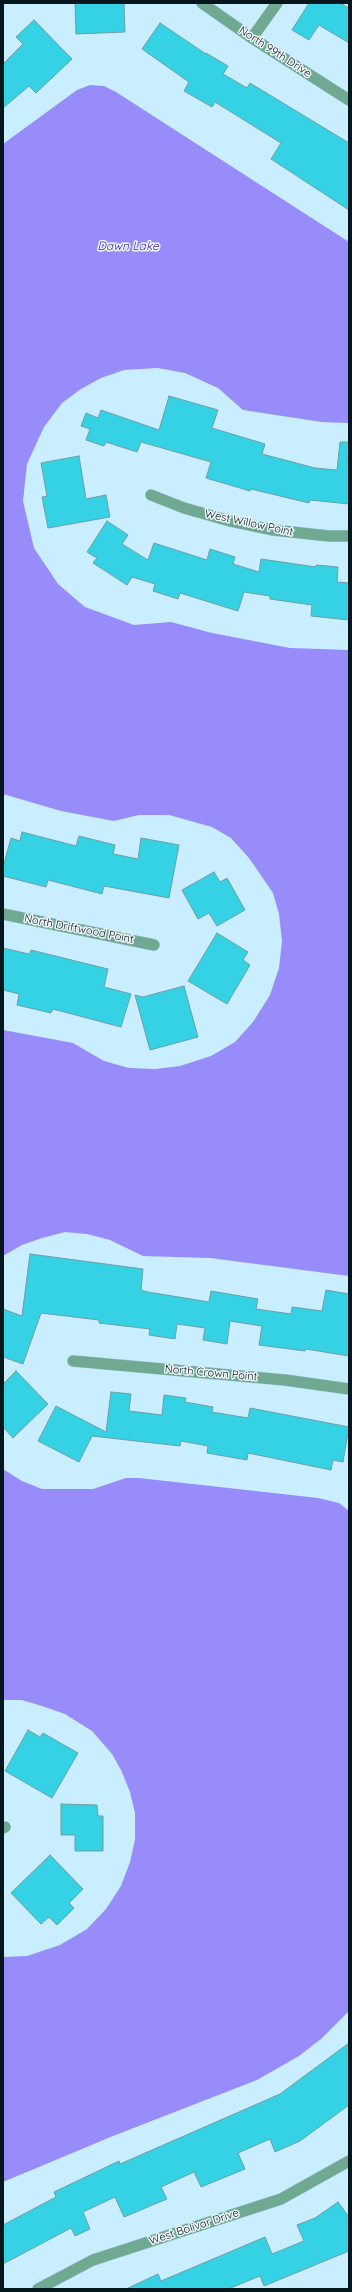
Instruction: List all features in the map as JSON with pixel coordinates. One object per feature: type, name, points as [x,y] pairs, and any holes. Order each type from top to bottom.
[{"type":"street","name":"North 99th Drive","points":[[202,3],[252,38],[349,100]]},
{"type":"street","points":[[252,38],[276,3]]},
{"type":"street","name":"West Willow Point","points":[[151,496],[184,508],[230,521],[273,530],[329,536],[349,536]]},
{"type":"street","name":"North Driftwood Point","points":[[3,914],[154,945]]},
{"type":"street","name":"North Crown Point","points":[[73,1361],[285,1380],[349,1388]]},
{"type":"street","name":"West Bolivar Drive","points":[[38,2289],[93,2260],[281,2199],[349,2161]]},
{"type":"water","name":"Dawn Lake","points":[[90,85],[104,86],[116,92],[349,242],[349,423],[322,422],[243,410],[218,388],[185,373],[158,368],[124,370],[101,378],[81,389],[62,403],[44,427],[27,464],[23,501],[34,548],[58,584],[85,607],[134,625],[171,622],[212,633],[290,648],[349,650],[349,1276],[210,1258],[143,1256],[110,1240],[87,1234],[65,1232],[22,1245],[3,1256],[3,1030],[73,1043],[104,1061],[129,1068],[155,1069],[180,1066],[211,1056],[235,1042],[253,1022],[270,995],[279,968],[282,941],[279,914],[273,893],[249,858],[231,838],[212,827],[169,815],[139,815],[114,821],[61,811],[3,794],[3,144],[77,90]]},
{"type":"water","points":[[3,1469],[22,1481],[42,1489],[93,1489],[126,1478],[139,1478],[318,1498],[339,1503],[349,1511],[349,2011],[321,2039],[299,2056],[257,2080],[113,2136],[3,2182],[3,1957],[27,1956],[60,1945],[87,1929],[106,1909],[121,1886],[130,1862],[135,1840],[135,1813],[130,1792],[121,1770],[112,1754],[92,1731],[65,1714],[22,1700],[3,1700]]},
{"type":"building","points":[[75,3],[124,3],[125,32],[76,34]]},
{"type":"building","points":[[309,3],[340,3],[349,8],[349,43],[319,25],[309,40],[292,30]]},
{"type":"building","points":[[34,20],[72,59],[36,93],[29,86],[3,108],[3,64],[23,44],[16,37]]},
{"type":"building","points":[[160,23],[206,54],[228,66],[223,74],[247,88],[250,83],[349,143],[349,210],[271,159],[281,143],[215,102],[212,107],[184,91],[189,82],[142,49]]},
{"type":"building","points":[[169,396],[218,410],[212,428],[265,444],[262,454],[315,468],[337,470],[340,442],[349,442],[349,504],[310,500],[309,503],[251,489],[250,491],[206,478],[211,462],[141,442],[137,452],[106,442],[104,446],[86,440],[90,429],[81,426],[86,413],[98,418],[101,410],[159,430]]},
{"type":"building","points":[[79,456],[86,499],[106,495],[110,517],[48,528],[42,497],[47,496],[41,463]]},
{"type":"building","points":[[107,521],[128,535],[122,544],[148,560],[154,543],[207,560],[210,549],[235,557],[233,564],[259,572],[261,559],[316,567],[316,565],[338,567],[337,582],[349,583],[349,620],[311,616],[312,605],[270,599],[270,596],[244,592],[238,611],[180,593],[178,599],[153,591],[155,584],[132,577],[127,585],[93,563],[97,558],[87,552]]},
{"type":"building","points":[[22,832],[76,846],[79,836],[115,845],[113,854],[138,859],[141,838],[179,845],[169,898],[104,886],[102,894],[48,880],[46,887],[3,876],[3,867],[11,838],[20,841]]},
{"type":"building","points":[[214,872],[220,882],[227,878],[245,910],[217,926],[209,913],[198,919],[182,890]]},
{"type":"building","points":[[217,933],[248,952],[243,960],[250,965],[227,1004],[188,981]]},
{"type":"building","points":[[3,948],[29,954],[31,950],[108,969],[104,987],[131,994],[121,1027],[53,1009],[51,1013],[17,1005],[19,994],[3,990]]},
{"type":"building","points":[[184,986],[198,1037],[150,1050],[135,995],[143,997]]},
{"type":"building","points":[[30,1254],[143,1269],[141,1290],[209,1302],[211,1291],[258,1299],[256,1309],[291,1314],[292,1307],[322,1311],[326,1290],[349,1294],[349,1356],[306,1349],[305,1351],[259,1345],[262,1326],[230,1321],[227,1344],[203,1340],[205,1328],[177,1324],[175,1339],[149,1335],[150,1329],[99,1323],[99,1320],[41,1313],[23,1364],[3,1357],[3,1309],[22,1316]]},
{"type":"building","points":[[16,1371],[48,1404],[13,1438],[3,1427],[3,1384]]},
{"type":"building","points":[[111,1392],[131,1394],[129,1411],[162,1415],[164,1395],[186,1398],[185,1402],[213,1407],[212,1412],[248,1418],[250,1408],[349,1427],[343,1462],[333,1460],[331,1470],[248,1453],[247,1460],[207,1453],[208,1446],[181,1441],[180,1446],[92,1436],[79,1462],[38,1441],[56,1406],[106,1432]]},
{"type":"building","points":[[28,1730],[40,1737],[43,1733],[78,1753],[52,1798],[5,1771]]},
{"type":"building","points":[[61,1804],[97,1805],[98,1816],[103,1816],[103,1851],[75,1851],[75,1835],[61,1835]]},
{"type":"building","points":[[50,1855],[83,1889],[69,1903],[74,1908],[57,1925],[49,1917],[41,1924],[11,1893]]},
{"type":"building","points":[[349,2043],[349,2105],[300,2141],[275,2152],[270,2139],[238,2153],[245,2169],[201,2187],[194,2172],[161,2187],[167,2199],[124,2217],[115,2197],[83,2212],[90,2229],[75,2236],[71,2228],[3,2264],[3,2225],[56,2197],[54,2192],[119,2161],[120,2164],[280,2094]]},
{"type":"building","points":[[338,2202],[349,2217],[349,2251],[264,2286],[260,2276],[228,2289],[126,2289],[158,2274],[161,2281],[265,2237],[272,2254],[304,2241],[297,2225],[315,2218]]}]
